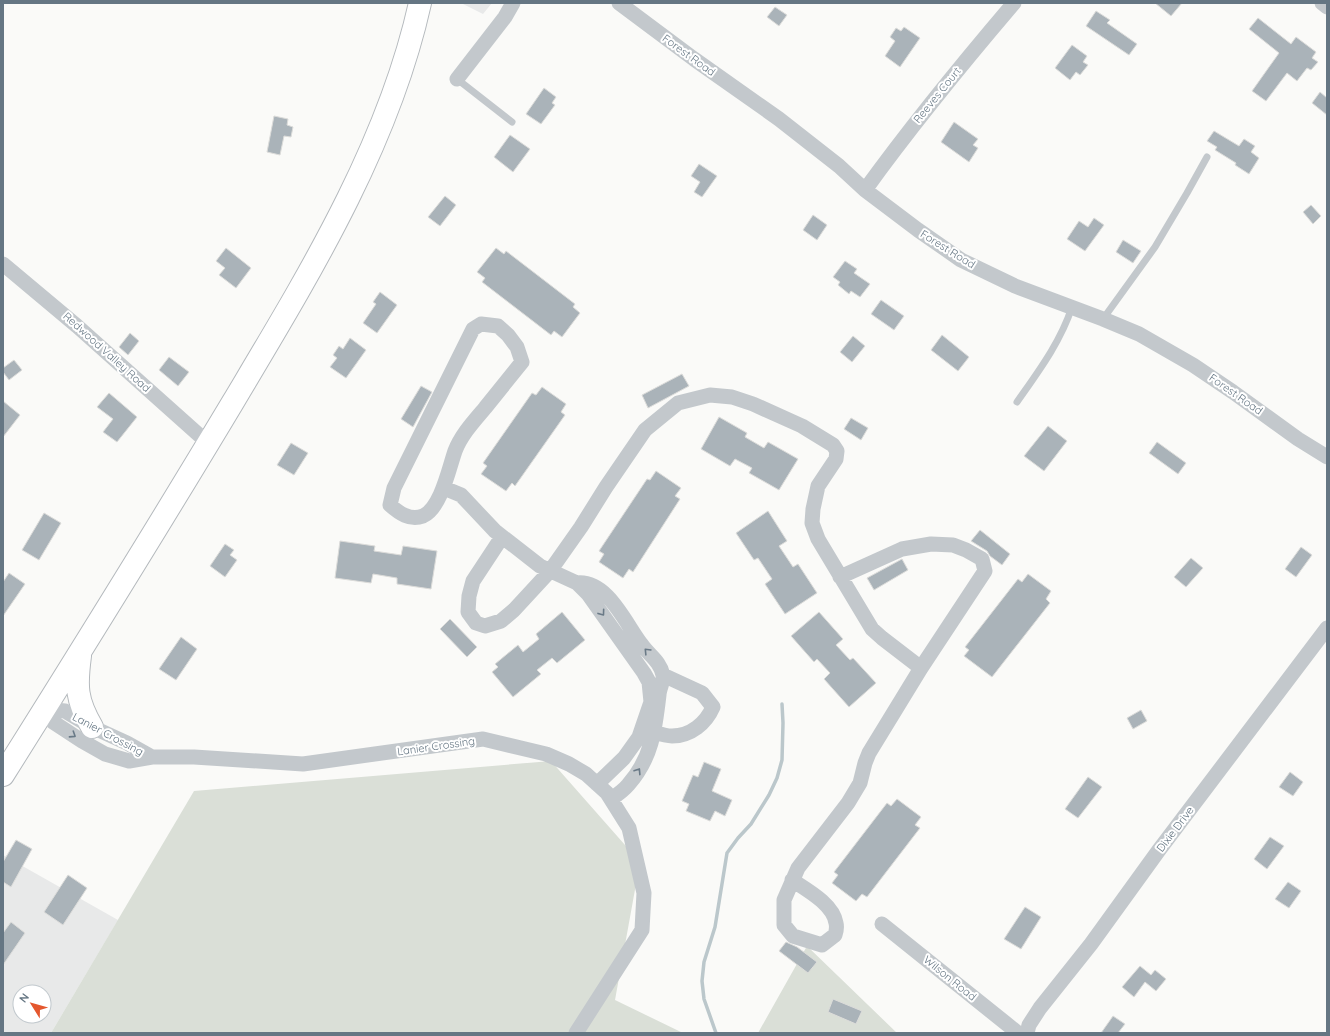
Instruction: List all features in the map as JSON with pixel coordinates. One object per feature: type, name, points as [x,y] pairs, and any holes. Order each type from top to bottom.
[{"type":"highway","points":[[3,775],[208,443],[302,287],[369,153],[392,98],[412,37],[420,3]]},
{"type":"highway","points":[[80,650],[77,683],[78,696],[85,716],[92,727]]},
{"type":"street","points":[[457,79],[505,17],[513,3]]},
{"type":"street","name":"Forest Road","points":[[619,3],[778,119],[839,166],[865,190],[961,260],[1016,286],[1139,334],[1193,365],[1298,439],[1327,457]]},
{"type":"street","name":"Reeves Court","points":[[865,190],[901,139],[1014,3]]},
{"type":"street","points":[[1322,3],[1327,7]]},
{"type":"street","name":"Redwood Valley Road","points":[[3,264],[77,326],[208,443]]},
{"type":"street","points":[[481,324],[498,326],[517,346],[522,362],[467,430],[456,450],[444,488],[431,509],[424,516],[412,518],[400,514],[390,505],[394,488],[473,329],[481,324]]},
{"type":"street","points":[[502,537],[473,581],[469,596],[468,612],[476,623],[485,626],[501,621],[523,602],[550,571],[645,430],[678,403],[710,395],[732,397],[753,404],[802,426],[833,445],[837,451],[836,459],[818,486],[812,509],[812,523],[818,539],[872,629],[921,668]]},
{"type":"street","points":[[444,488],[461,495],[502,537],[540,566],[577,583],[588,594],[649,682],[651,702],[639,737],[624,758],[597,784]]},
{"type":"street","points":[[792,880],[798,868],[848,803],[860,783],[869,753],[921,668],[986,571],[982,559],[966,550],[953,545],[931,544],[902,549],[840,577]]},
{"type":"street","points":[[577,583],[585,582],[597,588],[606,595],[617,607],[642,646],[657,661],[663,675],[659,693],[656,723],[648,754],[638,772],[627,786],[611,799]]},
{"type":"street","name":"Dixie Drive","points":[[1027,1033],[1029,1025],[1040,1008],[1091,944],[1159,850],[1327,628]]},
{"type":"street","points":[[654,732],[672,736],[686,734],[695,730],[709,716],[713,706],[702,693],[663,675]]},
{"type":"street","name":"Lanier Crossing","points":[[45,709],[65,711],[92,727],[127,743],[152,757]]},
{"type":"street","name":"Lanier Crossing","points":[[45,709],[54,722],[82,741],[105,754],[129,761],[152,757],[194,757],[303,764],[483,739],[546,754],[569,764],[586,774],[607,793],[629,828],[644,893],[642,930],[576,1033]]},
{"type":"street","name":"Wilson Road","points":[[882,924],[1018,1033]]},
{"type":"lane","points":[[457,79],[512,122]]},
{"type":"lane","points":[[1103,319],[1155,247],[1188,193],[1207,157]]},
{"type":"lane","points":[[1017,402],[1046,360],[1067,321],[1072,307]]},
{"type":"shaded area","points":[[461,3],[492,3],[483,14]]},
{"type":"shaded area","points":[[551,761],[640,862],[615,1000],[683,1033],[51,1033],[194,791]]},
{"type":"shaded area","points":[[3,855],[118,920],[51,1033],[3,1033]]},
{"type":"shaded area","points":[[807,946],[897,1033],[758,1033]]},
{"type":"building","points":[[1155,3],[1182,3],[1171,16]]},
{"type":"building","points":[[775,7],[787,15],[779,26],[767,17]]},
{"type":"building","points":[[1096,11],[1110,20],[1107,23],[1137,44],[1129,55],[1086,26]]},
{"type":"building","points":[[1258,18],[1291,44],[1296,37],[1316,52],[1312,58],[1318,62],[1311,70],[1307,68],[1297,81],[1287,73],[1266,101],[1252,91],[1279,53],[1249,29]]},
{"type":"building","points":[[904,27],[920,38],[900,67],[885,56],[895,41],[890,37],[896,28],[901,31]]},
{"type":"building","points":[[1072,45],[1087,56],[1083,62],[1088,65],[1080,75],[1076,72],[1070,80],[1055,68]]},
{"type":"building","points":[[544,88],[556,97],[552,103],[555,105],[541,124],[526,114]]},
{"type":"building","points":[[1320,92],[1327,98],[1327,115],[1312,103]]},
{"type":"building","points":[[274,116],[288,119],[287,125],[293,127],[291,137],[284,136],[280,155],[267,152]]},
{"type":"building","points":[[954,122],[978,139],[973,145],[978,148],[969,162],[941,142]]},
{"type":"building","points":[[1214,131],[1239,146],[1244,139],[1255,146],[1251,152],[1259,158],[1249,174],[1235,165],[1236,163],[1215,150],[1217,147],[1207,141]]},
{"type":"building","points":[[510,135],[530,149],[513,172],[494,157]]},
{"type":"building","points":[[699,164],[717,176],[702,197],[694,192],[700,182],[691,176]]},
{"type":"building","points":[[445,196],[456,205],[440,226],[428,217]]},
{"type":"building","points":[[1311,205],[1321,216],[1313,224],[1303,212]]},
{"type":"building","points":[[813,215],[827,225],[817,240],[803,230]]},
{"type":"building","points":[[1094,218],[1104,225],[1085,251],[1067,239],[1079,221],[1088,227]]},
{"type":"building","points":[[1123,240],[1141,251],[1133,263],[1116,252]]},
{"type":"building","points":[[226,248],[251,268],[236,288],[219,275],[225,268],[216,261]]},
{"type":"building","points":[[496,248],[504,254],[506,251],[575,304],[573,307],[580,313],[562,337],[554,331],[551,335],[482,282],[485,278],[477,272]]},
{"type":"building","points":[[845,261],[857,269],[854,273],[870,284],[860,297],[851,291],[849,294],[838,285],[840,282],[833,277]]},
{"type":"building","points":[[380,292],[397,305],[377,333],[363,323],[376,304],[373,302]]},
{"type":"building","points":[[881,300],[904,316],[894,330],[871,314]]},
{"type":"building","points":[[130,333],[139,341],[128,355],[119,347]]},
{"type":"building","points":[[942,335],[969,357],[958,371],[931,350]]},
{"type":"building","points":[[853,336],[865,346],[852,362],[840,352]]},
{"type":"building","points":[[350,338],[366,350],[346,378],[330,367],[337,358],[333,355],[339,346],[343,349]]},
{"type":"building","points":[[169,357],[189,372],[178,386],[159,370]]},
{"type":"building","points":[[14,360],[22,370],[9,380],[3,372],[3,368]]},
{"type":"building","points":[[682,374],[689,386],[648,408],[642,395]]},
{"type":"building","points":[[421,386],[432,392],[413,427],[401,419]]},
{"type":"building","points":[[542,387],[566,404],[561,412],[565,415],[515,486],[512,483],[506,491],[481,474],[487,466],[483,463],[532,393],[536,395]]},
{"type":"building","points":[[109,393],[137,417],[117,442],[103,432],[113,419],[97,407]]},
{"type":"building","points":[[3,401],[20,415],[3,437]]},
{"type":"building","points":[[719,417],[747,433],[745,437],[764,448],[768,442],[798,459],[779,490],[749,473],[752,468],[735,459],[730,466],[701,449]]},
{"type":"building","points":[[851,418],[868,428],[861,440],[844,429]]},
{"type":"building","points":[[1048,426],[1067,441],[1044,471],[1024,456]]},
{"type":"building","points":[[1157,442],[1186,463],[1178,474],[1149,453]]},
{"type":"building","points":[[291,443],[308,453],[294,475],[277,465]]},
{"type":"building","points":[[656,471],[681,488],[675,496],[680,499],[633,572],[629,569],[623,578],[599,562],[604,554],[599,551],[647,479],[650,480]]},
{"type":"building","points":[[768,511],[787,541],[779,546],[793,567],[798,564],[817,593],[785,614],[765,584],[772,579],[758,558],[754,560],[736,533]]},
{"type":"building","points":[[44,513],[61,523],[39,560],[22,550]]},
{"type":"building","points":[[980,530],[1010,554],[1002,565],[990,556],[987,551],[971,541]]},
{"type":"building","points":[[340,541],[375,546],[374,551],[401,555],[403,546],[437,551],[431,589],[397,584],[397,578],[373,574],[371,583],[335,578]]},
{"type":"building","points":[[225,544],[234,550],[230,555],[237,560],[225,577],[210,566]]},
{"type":"building","points":[[1301,547],[1312,555],[1296,577],[1285,569]]},
{"type":"building","points":[[1191,558],[1203,568],[1186,587],[1174,577]]},
{"type":"building","points":[[902,559],[908,570],[874,590],[867,578]]},
{"type":"building","points":[[9,573],[25,584],[3,616],[3,582]]},
{"type":"building","points":[[1028,574],[1051,591],[1046,599],[1050,603],[992,677],[964,656],[969,650],[965,647],[1018,579],[1022,582]]},
{"type":"building","points":[[562,612],[585,640],[557,663],[552,658],[537,670],[541,674],[513,697],[492,672],[498,667],[495,664],[518,645],[523,652],[539,639],[536,634]]},
{"type":"building","points":[[819,612],[843,639],[836,645],[850,660],[853,658],[876,683],[849,707],[824,679],[830,673],[817,659],[814,662],[791,636]]},
{"type":"building","points":[[450,619],[477,647],[467,657],[440,629]]},
{"type":"building","points":[[181,637],[197,649],[176,680],[159,669]]},
{"type":"building","points":[[1141,710],[1147,721],[1133,729],[1127,718]]},
{"type":"building","points":[[704,762],[721,769],[712,791],[732,800],[725,816],[715,811],[710,821],[686,811],[689,804],[682,801],[693,775],[698,777]]},
{"type":"building","points":[[1290,772],[1303,782],[1293,796],[1279,787]]},
{"type":"building","points":[[1088,777],[1102,787],[1078,818],[1065,809]]},
{"type":"building","points":[[897,799],[921,817],[915,825],[920,828],[867,897],[862,894],[856,901],[832,883],[838,875],[834,872],[887,803],[891,806]]},
{"type":"building","points":[[1270,837],[1284,846],[1267,869],[1254,859]]},
{"type":"building","points":[[16,840],[32,849],[11,887],[3,882],[3,862]]},
{"type":"building","points":[[68,875],[87,888],[63,925],[44,912]]},
{"type":"building","points":[[1288,882],[1301,891],[1289,908],[1275,899]]},
{"type":"building","points":[[1025,907],[1041,917],[1021,949],[1004,939]]},
{"type":"building","points":[[11,922],[25,933],[3,965],[3,933]]},
{"type":"building","points":[[786,942],[797,947],[817,962],[808,973],[779,951]]},
{"type":"building","points":[[1140,966],[1151,975],[1155,970],[1166,979],[1156,991],[1145,982],[1134,997],[1122,987]]},
{"type":"building","points":[[833,999],[862,1011],[856,1024],[828,1012]]},
{"type":"building","points":[[1113,1016],[1125,1024],[1118,1033],[1101,1033]]},
{"type":"waterway","points":[[716,1033],[704,999],[702,981],[704,962],[715,927],[727,853],[751,824],[769,795],[777,778],[782,760],[782,704]]}]
